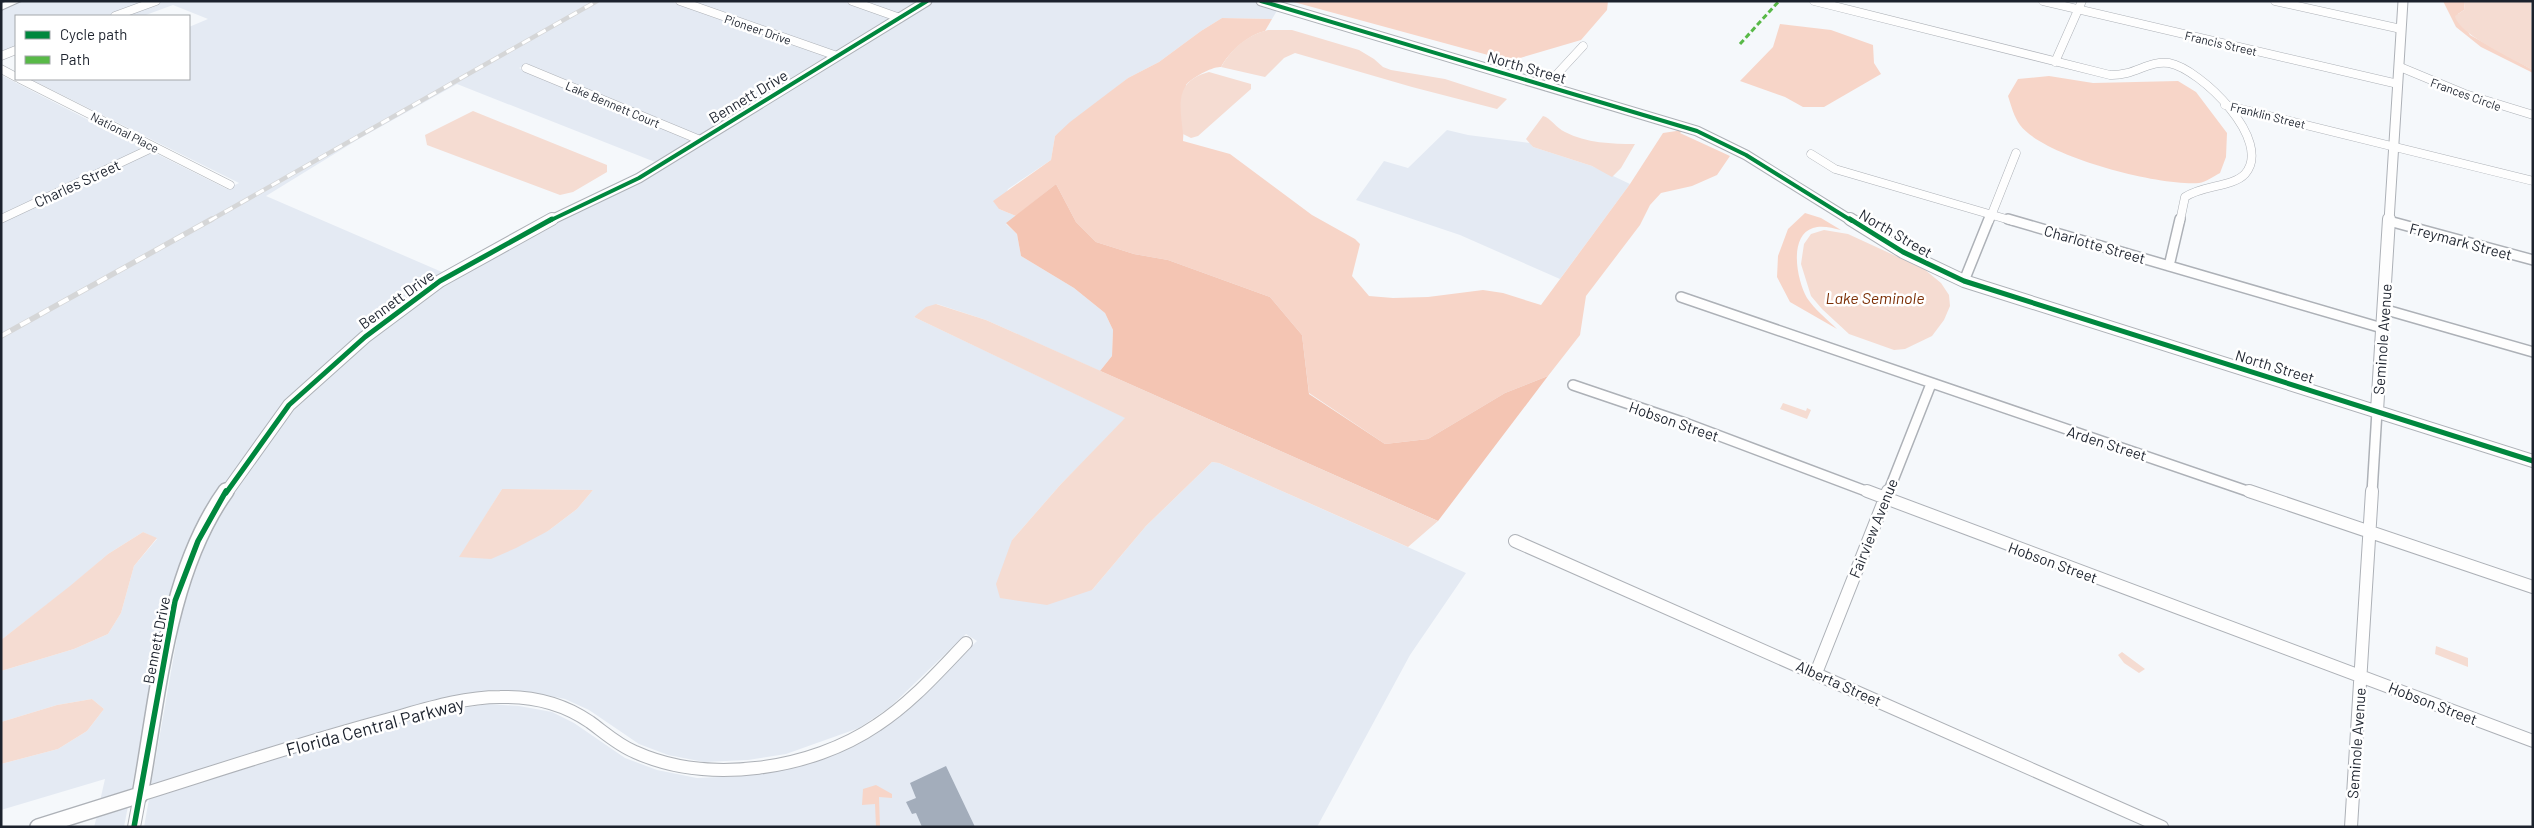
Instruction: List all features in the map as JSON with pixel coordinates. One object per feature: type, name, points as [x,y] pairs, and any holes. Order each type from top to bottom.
[{"type":"main road","points":[[1,7],[16,1]]},
{"type":"street","points":[[118,15],[156,1]]},
{"type":"street","name":"Pioneer Drive","points":[[680,1],[837,56]]},
{"type":"street","points":[[852,1],[900,18]]},
{"type":"street","name":"Bennett Drive","points":[[134,827],[178,592],[198,541],[222,496],[289,406],[365,337],[440,281],[536,227],[639,178],[927,1]]},
{"type":"street","name":"North Street","points":[[1261,1],[1663,119],[1723,143],[1766,167],[1867,232],[1934,268],[1964,281],[2533,461]]},
{"type":"street","name":"Franklin Street","points":[[1814,1],[2110,75],[2131,74],[2152,62],[2167,63],[2189,70],[2224,104],[2533,181]]},
{"type":"street","name":"Francis Street","points":[[2043,1],[2398,84]]},
{"type":"street","points":[[2055,62],[2082,1]]},
{"type":"street","points":[[2275,1],[2401,29]]},
{"type":"street","name":"Seminole Avenue","points":[[2351,827],[2403,1]]},
{"type":"street","points":[[1546,86],[1583,46]]},
{"type":"street","points":[[1,56],[15,50]]},
{"type":"street","name":"Frances Circle","points":[[2400,67],[2461,94],[2533,115]]},
{"type":"street","name":"Lake Bennett Court","points":[[526,68],[700,140]]},
{"type":"street","points":[[1,69],[15,76]]},
{"type":"street","name":"National Place","points":[[22,80],[230,185]]},
{"type":"street","points":[[2169,266],[2185,197],[2193,190],[2236,179],[2245,174],[2251,165],[2251,143],[2245,129],[2224,104]]},
{"type":"street","name":"Charles Street","points":[[1,219],[154,147]]},
{"type":"street","points":[[1964,281],[2016,153]]},
{"type":"street","name":"Charlotte Street","points":[[1811,154],[1835,168],[2382,328]]},
{"type":"street","name":"Freymark Street","points":[[2389,221],[2533,260]]},
{"type":"street","name":"Arden Street","points":[[1681,296],[1931,384],[2370,530],[2533,587]]},
{"type":"street","points":[[2384,309],[2533,352]]},
{"type":"street","name":"Fairview Avenue","points":[[1816,673],[1931,384]]},
{"type":"street","name":"Hobson Street","points":[[1573,385],[1688,424],[1884,500],[2533,741]]},
{"type":"street","name":"Alberta Street","points":[[1514,541],[2162,827]]},
{"type":"street","name":"Florida Central Parkway","points":[[38,827],[344,730],[446,704],[492,697],[524,698],[558,705],[581,716],[632,751],[663,763],[700,770],[746,768],[785,762],[862,734],[894,712],[966,643]]},
{"type":"shaded area","points":[[21,1],[151,1],[113,15],[15,15],[15,48],[1,54],[1,9]]},
{"type":"shaded area","points":[[162,1],[670,1],[830,57],[701,136],[528,64],[519,68],[692,141],[635,176],[618,184],[655,162],[457,84],[357,140],[266,196],[442,272],[512,234],[588,199],[533,225],[437,279],[360,335],[283,405],[215,497],[189,543],[166,603],[131,792],[100,801],[105,779],[1,810],[1,764],[58,749],[87,731],[104,709],[92,699],[57,705],[1,722],[1,671],[74,649],[108,634],[121,613],[134,566],[157,539],[143,532],[108,554],[71,586],[1,640],[1,222],[151,151],[227,189],[239,183],[32,80],[190,80],[190,27],[208,19],[173,5],[146,15],[124,15]]},
{"type":"shaded area","points":[[689,1],[843,1],[893,19],[837,53]]},
{"type":"shaded area","points":[[862,1],[922,1],[900,15]]},
{"type":"shaded area","points":[[932,1],[1251,1],[1278,9],[1272,19],[1222,18],[1159,62],[1128,78],[1055,136],[1051,160],[1008,189],[999,209],[1016,216],[1006,224],[1017,234],[1021,256],[1074,288],[1105,313],[1113,330],[1112,356],[1100,371],[986,320],[937,304],[914,317],[1126,418],[1061,484],[1012,540],[1092,590],[1146,526],[1212,462],[1219,463],[1466,573],[1410,655],[1317,827],[144,827],[149,799],[343,737],[444,711],[488,704],[519,706],[552,712],[574,723],[625,758],[657,770],[697,778],[743,776],[784,769],[865,740],[899,716],[977,641],[966,634],[890,707],[859,728],[786,754],[748,760],[704,762],[668,755],[639,744],[589,710],[565,699],[530,692],[497,690],[448,697],[346,724],[151,785],[184,598],[206,539],[230,495],[295,406],[326,376],[404,311],[479,261],[647,177]],"holes":[[[502,489],[593,490],[577,509],[548,531],[460,557]]]},
{"type":"shaded area","points":[[1290,1],[1608,1],[1607,10],[1581,40],[1510,61]]},
{"type":"shaded area","points":[[2443,1],[2465,1],[2464,10],[2458,14],[2470,35],[2533,70],[2533,73],[2481,47],[2456,27]]},
{"type":"shaded area","points":[[1222,18],[1272,19],[1265,31],[1252,36],[1240,44],[1221,67],[1202,73],[1186,85],[1183,141],[1230,154],[1312,215],[1355,239],[1360,244],[1352,276],[1369,296],[1393,298],[1428,297],[1483,290],[1503,293],[1541,305],[1630,184],[1663,133],[1683,130],[1680,133],[1730,156],[1717,175],[1692,186],[1661,193],[1650,205],[1640,225],[1586,296],[1580,335],[1548,376],[1505,393],[1428,439],[1385,444],[1309,393],[1302,335],[1270,297],[1168,260],[1134,254],[1096,242],[1076,222],[1056,184],[1016,216],[999,209],[993,201],[1051,160],[1055,136],[1070,122],[1128,78],[1159,62]]},
{"type":"shaded area","points":[[1780,24],[1831,30],[1873,45],[1874,63],[1881,74],[1824,107],[1803,107],[1785,97],[1740,81],[1773,47]]},
{"type":"shaded area","points":[[1,75],[145,149],[1,216]]},
{"type":"shaded area","points":[[2049,76],[2093,83],[2178,81],[2196,92],[2227,133],[2226,157],[2220,173],[2199,183],[2158,180],[2104,167],[2052,148],[2033,137],[2020,125],[2014,115],[2008,96],[2018,79]]},
{"type":"shaded area","points":[[1447,130],[1468,135],[1530,143],[1533,147],[1592,166],[1630,184],[1560,279],[1460,235],[1356,200],[1384,161],[1408,168]]},
{"type":"shaded area","points":[[1056,184],[1076,222],[1096,242],[1134,254],[1168,260],[1270,297],[1302,335],[1309,394],[1385,444],[1428,439],[1505,393],[1548,376],[1438,521],[1100,371],[1112,356],[1113,330],[1105,313],[1074,288],[1021,256],[1017,234],[1006,223]]},
{"type":"shaded area","points":[[1805,213],[1821,218],[1841,230],[1827,227],[1813,228],[1805,233],[1797,249],[1800,281],[1807,298],[1837,329],[1790,302],[1777,277],[1778,256],[1788,229]]},
{"type":"shaded area","points":[[876,785],[892,794],[892,798],[879,797],[880,827],[876,827],[875,804],[862,805],[863,789]]},
{"type":"shaded area","points":[[128,806],[124,827],[94,827],[97,816]]},
{"type":"water","points":[[2465,1],[2531,1],[2533,70],[2488,46],[2458,23],[2455,16],[2464,10]]},
{"type":"water","points":[[1268,30],[1292,30],[1359,50],[1383,67],[1391,70],[1445,79],[1507,99],[1497,109],[1412,87],[1295,53],[1284,58],[1265,77],[1221,67],[1241,43],[1253,35]]},
{"type":"water","points":[[1209,72],[1251,84],[1251,89],[1198,136],[1191,138],[1183,134],[1182,95],[1190,81]]},
{"type":"water","points":[[473,111],[607,165],[607,172],[573,192],[560,195],[427,145],[425,135]]},
{"type":"water","points":[[1543,116],[1562,130],[1582,139],[1608,143],[1635,144],[1621,168],[1612,177],[1592,166],[1533,147],[1526,139]]},
{"type":"water","name":"Lake Seminole","points":[[1824,230],[1848,234],[1924,269],[1941,283],[1949,295],[1950,306],[1944,320],[1932,336],[1905,349],[1894,350],[1849,334],[1822,309],[1811,296],[1801,264],[1804,244],[1811,234]]},
{"type":"water","points":[[936,304],[986,320],[1438,521],[1408,547],[1219,463],[1212,462],[1146,526],[1092,590],[1047,605],[1000,598],[996,584],[1012,540],[1061,484],[1125,418],[914,317],[926,307]]},
{"type":"water","points":[[1783,403],[1806,411],[1807,408],[1811,410],[1807,419],[1780,409]]},
{"type":"water","points":[[502,489],[593,490],[577,509],[548,531],[516,548],[491,559],[459,557]]},
{"type":"water","points":[[143,532],[157,538],[134,566],[121,613],[108,634],[74,649],[1,671],[1,640],[108,554]]},
{"type":"water","points":[[2436,646],[2468,658],[2468,667],[2435,654]]},
{"type":"water","points":[[2122,652],[2145,669],[2139,673],[2124,663],[2118,655]]},
{"type":"water","points":[[92,699],[104,709],[87,731],[58,749],[1,764],[1,722],[57,705]]},
{"type":"building","points":[[946,766],[975,827],[922,827],[916,813],[912,814],[906,802],[916,798],[910,783]]},
{"type":"railway","points":[[209,221],[597,1]]},
{"type":"railway","points":[[1,336],[212,219]]},
{"type":"marked path","points":[[1740,44],[1779,1]]},
{"type":"cycle path","points":[[134,827],[175,601],[198,541],[223,496],[289,405],[365,337],[440,281],[536,227],[639,178],[927,1]]},
{"type":"cycle path","points":[[1261,1],[1697,131],[1746,155],[1903,252],[1964,281],[2533,461]]}]
